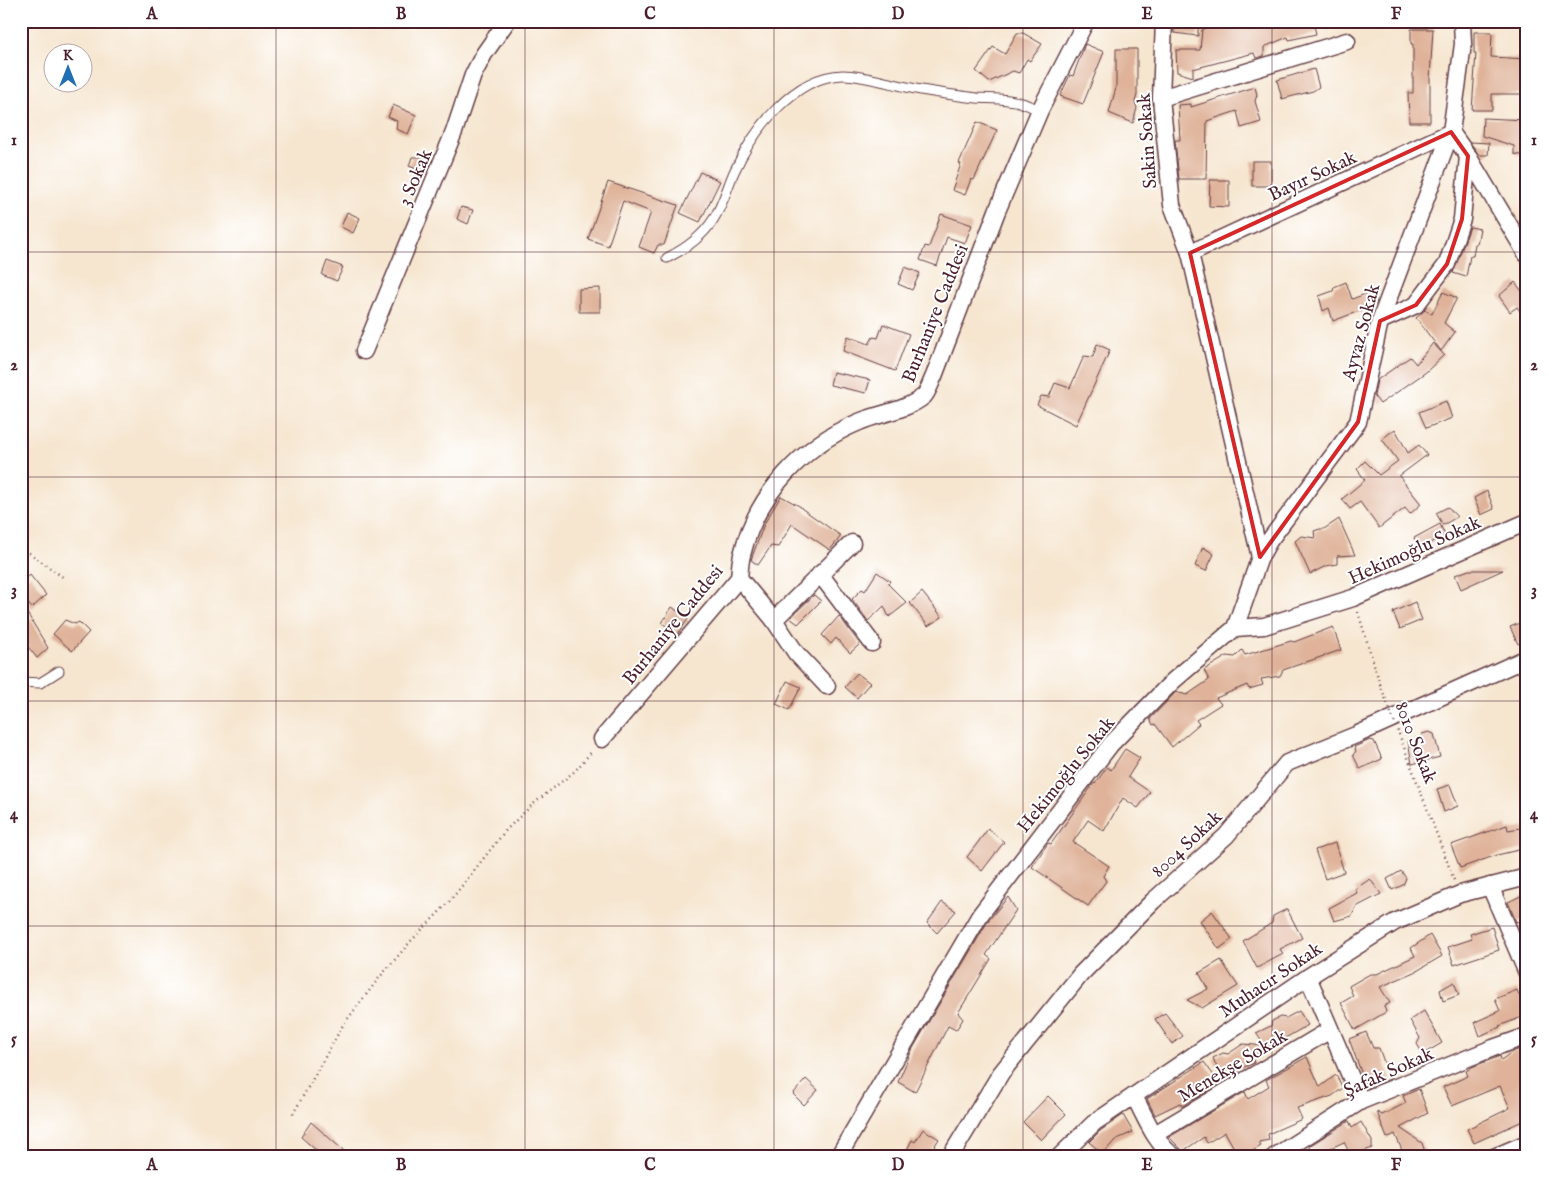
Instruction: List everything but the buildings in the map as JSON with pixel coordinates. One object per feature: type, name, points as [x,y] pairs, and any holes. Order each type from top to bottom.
[{"type":"street","name":"3 Sokak","points":[[364,351],[454,132],[473,76],[484,54],[507,21]]},
{"type":"street","name":"Burhaniye Caddesi","points":[[602,739],[739,578],[742,555],[758,512],[779,480],[817,445],[859,422],[903,408],[925,396],[997,211],[1040,110],[1086,21]]},
{"type":"street","name":"Sakin Sokak","points":[[1164,21],[1161,98],[1172,204],[1190,254],[1260,557]]},
{"type":"street","name":"Ayvaz Sokak","points":[[1235,628],[1260,557],[1269,541],[1358,422],[1380,321],[1451,132],[1463,44],[1462,21]]},
{"type":"street","points":[[1161,98],[1346,41]]},
{"type":"street","points":[[1451,132],[1468,156],[1527,255]]},
{"type":"street","name":"Bayır Sokak","points":[[1190,254],[1451,132]]},
{"type":"street","points":[[1380,321],[1416,305],[1447,264],[1462,219],[1468,156]]},
{"type":"street","name":"Hekimoğlu Sokak","points":[[838,1157],[980,914],[1111,744],[1173,681],[1235,628],[1264,626],[1354,598],[1527,522]]},
{"type":"street","points":[[774,620],[852,543]]},
{"type":"street","points":[[820,574],[872,643]]},
{"type":"street","points":[[739,578],[774,620],[796,653],[827,686]]},
{"type":"street","name":"8004 Sokak","points":[[950,1157],[1001,1073],[1081,974],[1153,901],[1226,836],[1287,762],[1356,735],[1527,658]]},
{"type":"street","name":"Muhacır Sokak","points":[[1060,1157],[1094,1124],[1308,977],[1395,922],[1460,894],[1527,877]]},
{"type":"street","points":[[1490,886],[1527,973]]},
{"type":"street","points":[[1308,977],[1361,1101]]},
{"type":"street","name":"Menekşe Sokak","points":[[1155,1134],[1330,1030]]},
{"type":"street","name":"Şafak Sokak","points":[[1274,1157],[1361,1101],[1492,1048],[1527,1036]]},
{"type":"street","points":[[1134,1096],[1155,1134],[1174,1157]]},
{"type":"street","points":[[1494,1157],[1527,1143]]},
{"type":"lane","points":[[667,258],[693,242],[713,220],[744,153],[774,112],[804,87],[823,79],[832,76],[851,76],[931,92],[1021,102],[1040,110]]},
{"type":"lane","points":[[21,682],[40,683],[59,671]]},
{"type":"path","points":[[21,547],[64,578]]},
{"type":"path","name":"8010 Sokak","points":[[1354,598],[1380,684],[1460,894]]},
{"type":"path","points":[[293,1114],[343,1025],[378,978],[450,901],[506,830],[532,805],[574,771],[602,739]]},
{"type":"highlighted area","points":[[1451,132],[1468,156],[1462,219],[1447,264],[1416,305],[1380,321],[1358,422],[1260,557],[1190,253]]}]
